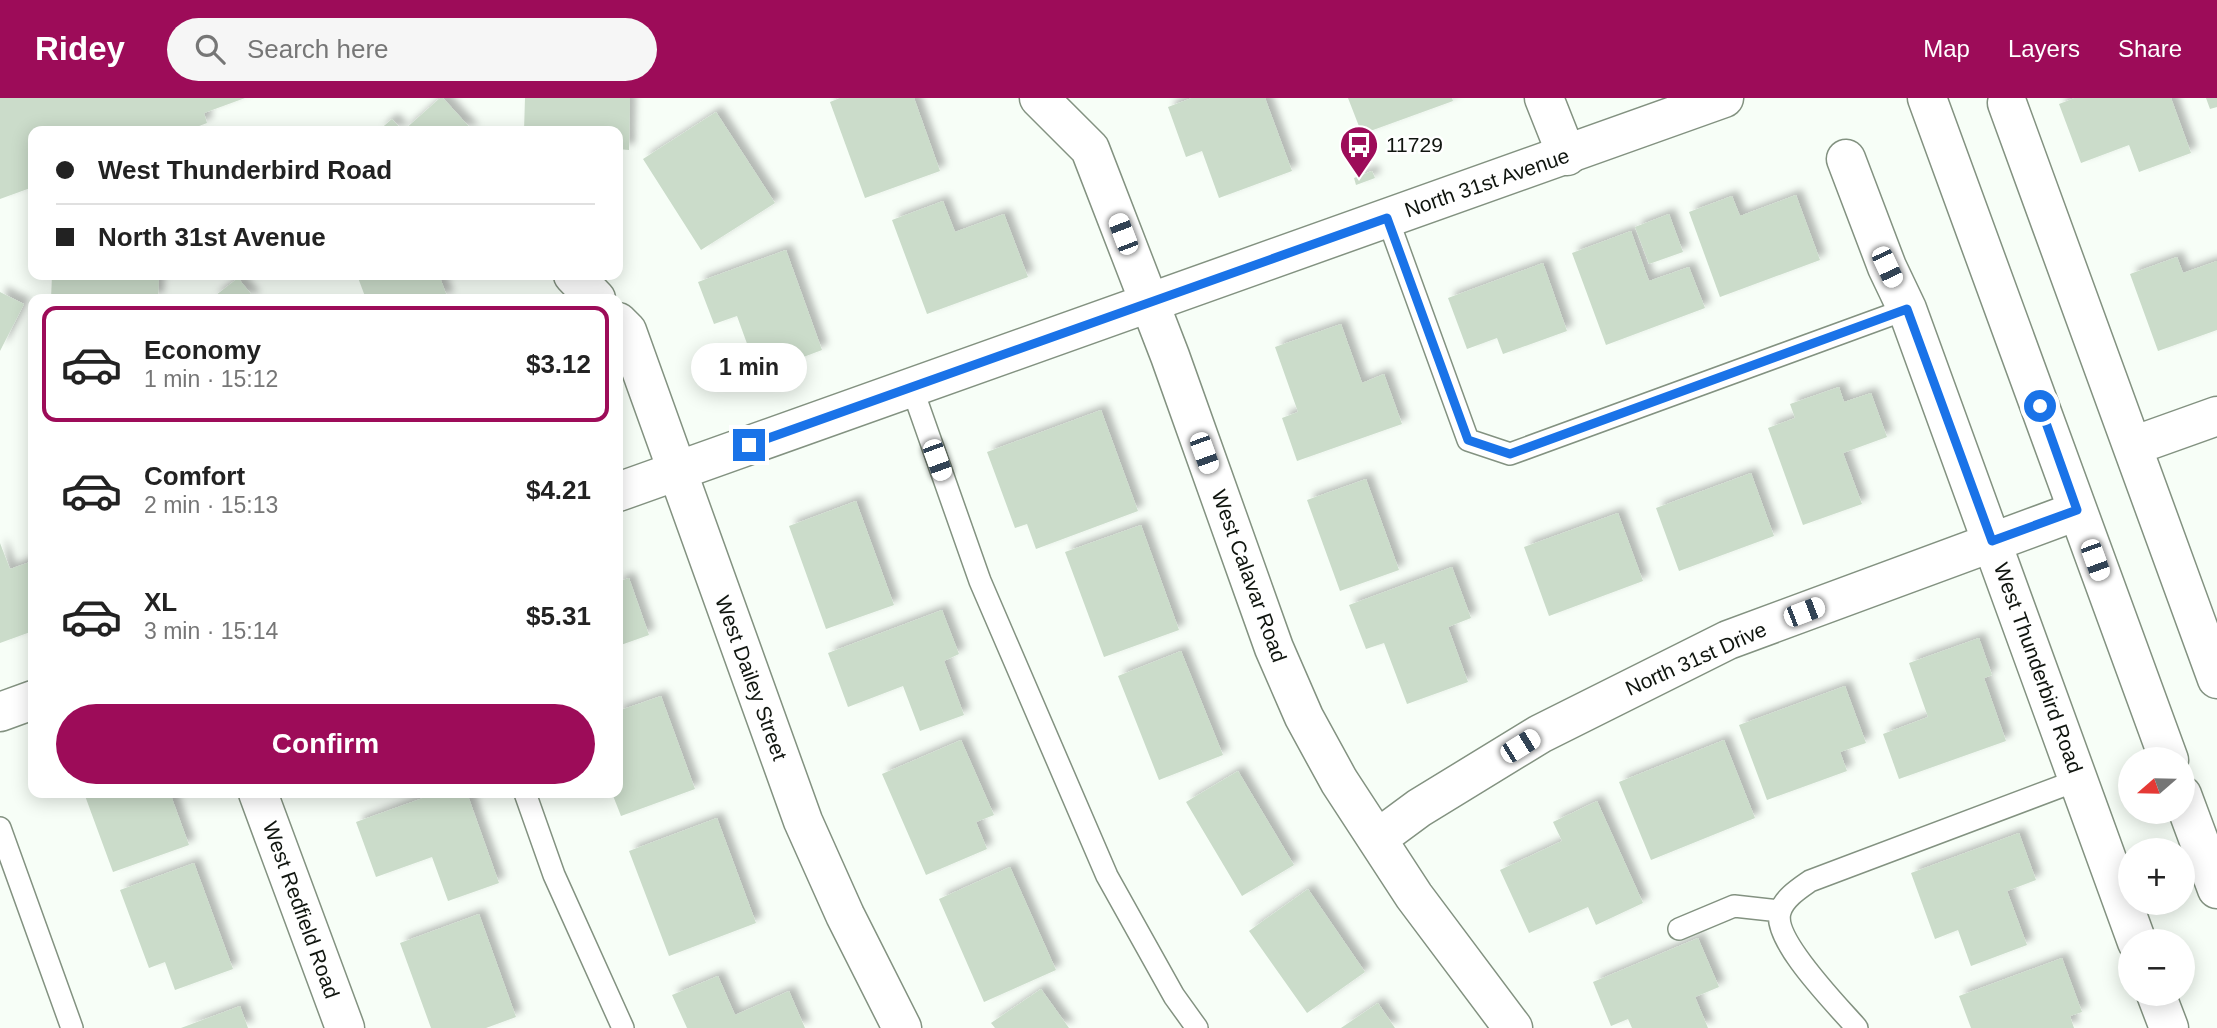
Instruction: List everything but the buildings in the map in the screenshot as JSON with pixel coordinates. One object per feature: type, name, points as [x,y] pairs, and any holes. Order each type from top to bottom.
[{"type":"street","name":"West Calavar Road","points":[[1039,98],[1090,149],[1149,302],[1274,649],[1304,717],[1339,781],[1415,896],[1513,1028]]},
{"type":"street","points":[[1544,98],[1567,156]]},
{"type":"street","name":"North 31st Avenue","points":[[623,490],[1724,98]]},
{"type":"street","points":[[1927,98],[2164,747]]},
{"type":"street","points":[[2007,103],[2217,679]]},
{"type":"street","name":"West Thunderbird Road","points":[[1846,159],[1887,267],[1907,309],[2132,929]]},
{"type":"street","points":[[578,280],[591,294]]},
{"type":"street","name":"West Dailey Street","points":[[623,328],[803,821],[845,915],[902,1028]]},
{"type":"street","points":[[2133,446],[2217,416]]},
{"type":"street","name":"North 31st Drive","points":[[1377,839],[1419,808],[1540,734],[1728,640],[2077,510]]},
{"type":"street","points":[[0,712],[28,702]]},
{"type":"street","name":"West Redfield Road","points":[[260,798],[345,1028]]},
{"type":"street","points":[[2193,824],[2217,889]]},
{"type":"street","points":[[2161,1006],[2169,1028]]},
{"type":"lane","points":[[1387,218],[1468,440],[1510,454],[1907,309]]},
{"type":"lane","points":[[912,388],[980,581],[1107,876],[1174,996],[1197,1028]]},
{"type":"lane","points":[[1857,1028],[1796,956],[1780,929],[1780,911],[1793,893],[1810,881],[2078,780]]},
{"type":"lane","points":[[527,798],[554,874],[623,1028]]},
{"type":"lane","points":[[0,828],[72,1028]]},
{"type":"lane","points":[[1679,929],[1734,906],[1780,911]]},
{"type":"place","name":"11729","points":[[1359,179]]},
{"type":"route","points":[[749,445],[1387,218],[1468,440],[1510,454],[1907,309],[1992,541],[2077,510],[2040,406]]}]
